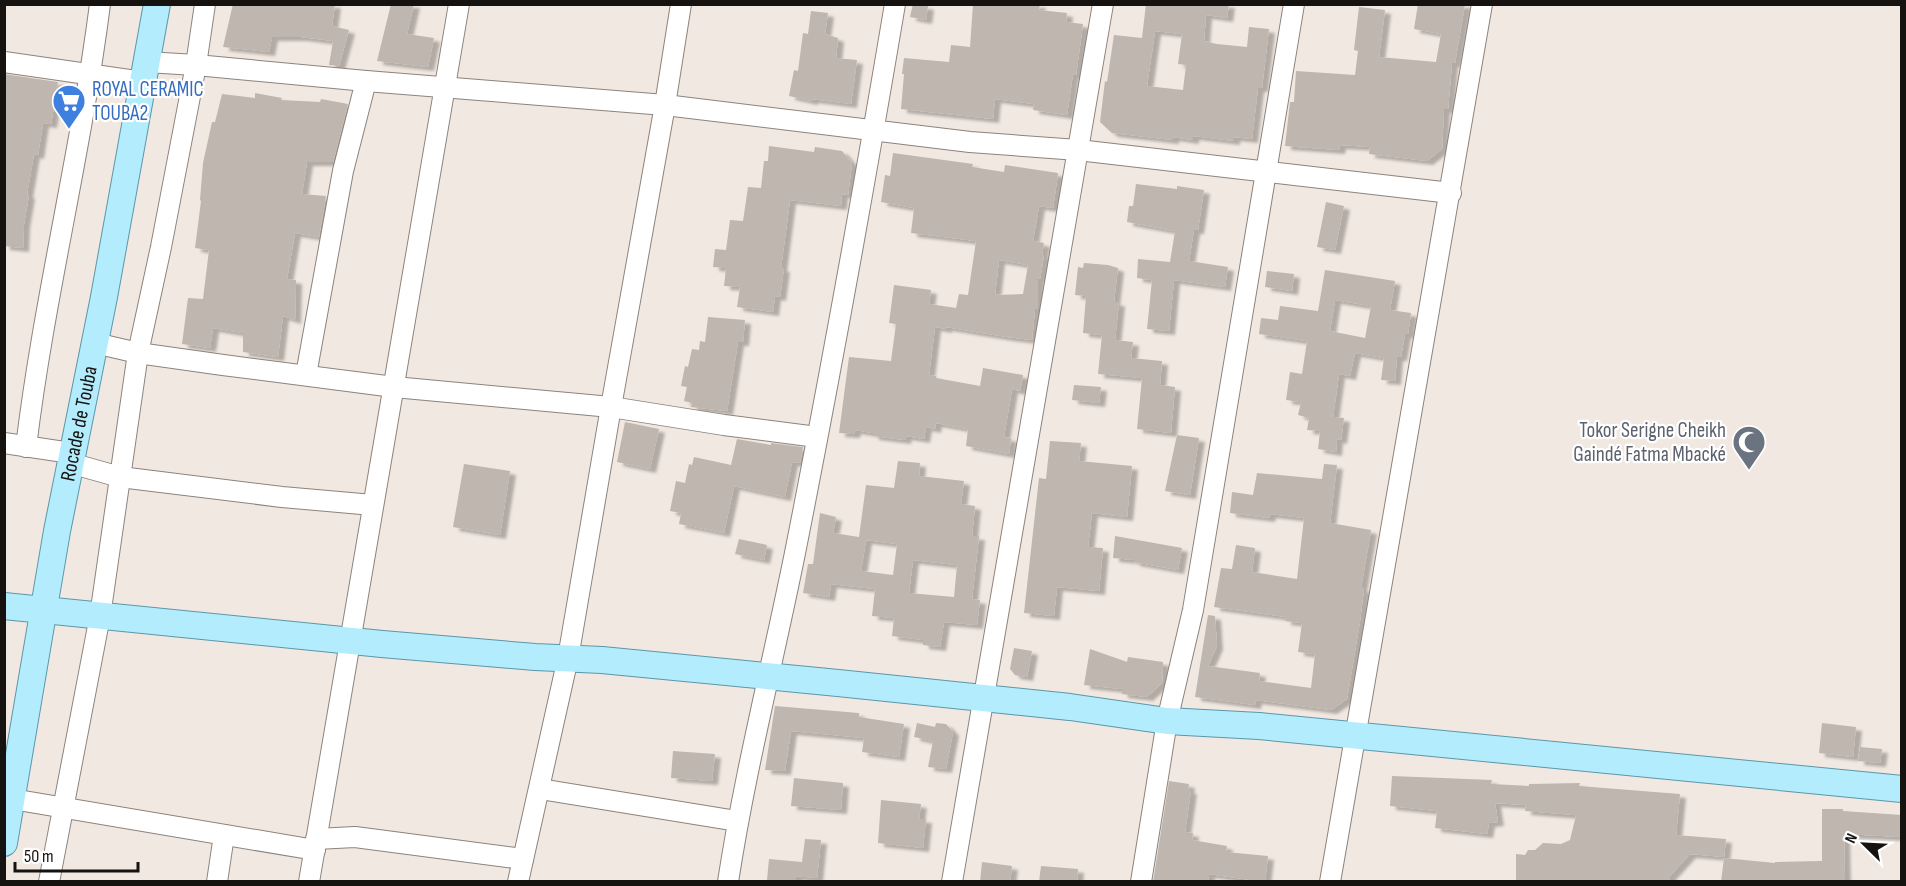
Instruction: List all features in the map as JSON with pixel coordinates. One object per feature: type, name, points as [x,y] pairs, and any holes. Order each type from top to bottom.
[{"type":"main road","name":"Rocade de Touba","points":[[4,843],[43,610],[124,191],[157,4]]},
{"type":"main road","points":[[4,606],[351,640],[769,676],[984,698],[1167,721],[1357,735],[1902,789]]},
{"type":"street","points":[[26,447],[33,386],[91,74],[100,4]]},
{"type":"street","points":[[49,882],[100,616],[138,353],[161,247],[196,64],[205,4]]},
{"type":"street","points":[[309,882],[459,4]]},
{"type":"street","points":[[518,882],[568,658],[681,4]]},
{"type":"street","points":[[728,882],[737,821],[817,437],[895,4]]},
{"type":"street","points":[[952,882],[1103,4]]},
{"type":"street","points":[[1141,882],[1167,721],[1193,610],[1294,4]]},
{"type":"street","points":[[1330,882],[1482,4]]},
{"type":"street","points":[[4,62],[91,74],[144,72],[196,64],[366,81],[665,105],[970,142],[1078,150],[1451,193]]},
{"type":"street","points":[[306,375],[343,171],[366,81]]},
{"type":"street","points":[[94,343],[138,353],[223,366],[394,387],[611,407],[817,437]]},
{"type":"street","points":[[4,443],[71,458],[120,477],[282,497],[374,505]]},
{"type":"street","points":[[540,789],[737,821]]},
{"type":"street","points":[[9,808],[62,808],[224,836],[316,844],[355,837],[523,859]]},
{"type":"street","points":[[217,882],[224,836]]},
{"type":"building","points":[[233,4],[335,4],[332,26],[349,30],[339,66],[329,65],[333,41],[301,37],[272,37],[269,52],[223,47]]},
{"type":"building","points":[[391,4],[414,4],[407,34],[434,38],[428,67],[377,61]]},
{"type":"building","points":[[913,4],[928,6],[926,20],[910,17]]},
{"type":"building","points":[[973,4],[1040,4],[1039,10],[1067,13],[1066,22],[1083,24],[1076,75],[1073,74],[1067,115],[1033,110],[1034,104],[995,99],[993,119],[901,109],[904,58],[949,62],[951,45],[970,47]]},
{"type":"building","points":[[1146,4],[1229,4],[1227,18],[1206,15],[1204,41],[1217,44],[1247,47],[1249,27],[1269,29],[1262,88],[1258,88],[1252,139],[1234,137],[1234,141],[1193,136],[1193,140],[1173,137],[1173,140],[1112,133],[1100,122],[1114,35],[1142,38]],"holes":[[[1155,31],[1182,34],[1178,64],[1186,65],[1183,90],[1147,86]]]},
{"type":"building","points":[[1418,4],[1465,4],[1455,63],[1452,63],[1448,109],[1444,109],[1442,149],[1427,161],[1369,154],[1370,147],[1340,145],[1339,150],[1285,146],[1290,102],[1294,102],[1296,71],[1355,75],[1358,51],[1354,50],[1359,7],[1385,10],[1379,57],[1436,62],[1441,34],[1414,29]]},
{"type":"building","points":[[811,11],[828,13],[825,34],[838,38],[836,58],[857,60],[851,104],[812,99],[812,101],[789,96],[794,70],[798,71],[803,33],[808,34]]},
{"type":"building","points":[[4,74],[58,82],[51,124],[43,123],[38,155],[34,154],[27,194],[29,195],[23,248],[4,246]]},
{"type":"building","points":[[255,93],[282,98],[281,100],[320,102],[321,99],[348,104],[333,162],[307,162],[302,194],[326,196],[319,237],[295,233],[287,279],[296,280],[295,320],[283,316],[278,357],[243,352],[243,333],[213,328],[210,348],[182,344],[188,298],[203,299],[209,250],[195,248],[203,163],[212,122],[215,122],[222,94],[255,98]]},
{"type":"building","points":[[769,146],[814,152],[815,147],[842,151],[852,163],[848,195],[842,194],[841,206],[790,200],[781,268],[784,268],[780,297],[775,296],[773,312],[737,307],[740,287],[724,286],[726,268],[713,267],[715,249],[726,250],[730,220],[743,221],[748,187],[761,188],[764,161],[768,161]]},
{"type":"building","points":[[893,153],[973,164],[972,167],[1004,172],[1005,165],[1058,173],[1053,208],[1039,206],[1033,241],[1044,243],[1042,255],[1044,255],[1040,279],[1038,278],[1038,309],[1035,309],[1032,340],[935,327],[929,375],[980,386],[983,368],[1023,375],[1020,391],[1012,389],[1004,437],[1011,438],[1009,454],[966,446],[968,429],[936,423],[935,429],[926,427],[924,439],[906,436],[905,440],[873,436],[873,433],[855,430],[854,434],[839,433],[849,357],[891,361],[896,324],[889,323],[894,285],[931,290],[929,304],[956,308],[959,294],[968,295],[976,241],[911,233],[914,208],[881,202],[885,175],[890,176]],"holes":[[[999,260],[1028,265],[1023,294],[995,295]]]},
{"type":"building","points":[[1136,184],[1204,190],[1198,230],[1194,230],[1189,261],[1228,267],[1225,287],[1174,280],[1169,331],[1147,329],[1152,280],[1137,278],[1138,259],[1170,262],[1175,231],[1127,222],[1129,206],[1133,206]]},
{"type":"building","points":[[1326,202],[1344,206],[1335,250],[1317,247]]},
{"type":"building","points":[[1084,263],[1118,268],[1114,302],[1119,302],[1115,340],[1133,342],[1131,358],[1162,361],[1160,385],[1175,387],[1171,433],[1137,429],[1142,378],[1098,374],[1102,335],[1083,333],[1086,296],[1075,295],[1078,267],[1083,268]]},
{"type":"building","points":[[1325,270],[1395,281],[1390,310],[1411,313],[1401,357],[1397,357],[1395,381],[1381,380],[1384,358],[1355,353],[1350,376],[1339,374],[1333,417],[1344,418],[1341,440],[1337,439],[1336,452],[1318,449],[1320,431],[1307,430],[1309,418],[1298,415],[1301,402],[1286,400],[1290,372],[1302,374],[1307,341],[1259,334],[1261,318],[1278,320],[1280,306],[1318,311]],"holes":[[[1335,300],[1371,306],[1365,338],[1330,331]]]},
{"type":"building","points":[[1267,271],[1294,274],[1292,291],[1265,287]]},
{"type":"building","points":[[708,317],[745,320],[743,342],[738,342],[727,411],[691,407],[692,403],[684,401],[687,387],[681,386],[685,366],[688,367],[692,349],[699,350],[700,341],[705,342]]},
{"type":"building","points":[[1074,385],[1101,387],[1099,403],[1072,400]]},
{"type":"building","points":[[625,422],[659,429],[650,469],[617,462]]},
{"type":"building","points":[[1177,435],[1199,438],[1190,495],[1165,491]]},
{"type":"building","points":[[737,439],[771,445],[771,443],[803,447],[800,463],[792,462],[785,497],[734,486],[724,533],[679,524],[681,513],[670,511],[676,481],[685,483],[689,464],[692,465],[694,457],[731,465]]},
{"type":"building","points":[[1050,441],[1081,443],[1079,461],[1132,466],[1127,517],[1092,513],[1088,547],[1103,548],[1099,591],[1057,587],[1054,616],[1024,613],[1039,478],[1046,479]]},
{"type":"building","points":[[898,461],[920,463],[919,476],[964,481],[961,504],[975,506],[972,536],[979,536],[972,599],[980,600],[977,625],[944,622],[940,647],[923,645],[923,640],[892,636],[894,618],[872,616],[875,589],[831,584],[829,597],[803,593],[808,564],[813,564],[820,513],[836,517],[833,533],[859,537],[866,485],[894,488]],"holes":[[[866,540],[897,544],[893,575],[861,571]],[[913,560],[957,565],[954,597],[909,593]]]},
{"type":"building","points":[[464,464],[510,471],[500,535],[453,527]]},
{"type":"building","points":[[1324,464],[1337,465],[1330,523],[1371,530],[1361,588],[1364,589],[1360,621],[1347,699],[1331,710],[1256,700],[1255,705],[1195,697],[1208,615],[1215,616],[1217,646],[1208,666],[1260,673],[1259,681],[1311,688],[1315,654],[1298,652],[1302,623],[1285,621],[1286,617],[1214,607],[1221,568],[1232,569],[1236,545],[1255,548],[1252,572],[1297,579],[1304,518],[1270,514],[1269,518],[1230,513],[1232,492],[1253,495],[1257,473],[1322,479]]},
{"type":"building","points":[[1115,536],[1182,548],[1178,570],[1134,562],[1134,560],[1113,558]]},
{"type":"building","points":[[739,539],[767,545],[764,560],[735,554]]},
{"type":"building","points":[[1014,648],[1032,651],[1027,677],[1015,675],[1010,669]]},
{"type":"building","points":[[1090,649],[1127,662],[1128,657],[1163,662],[1162,683],[1147,697],[1122,694],[1122,689],[1084,685]]},
{"type":"building","points":[[775,706],[859,713],[859,717],[904,724],[899,757],[862,752],[864,738],[791,731],[785,771],[765,770]]},
{"type":"building","points":[[917,723],[935,727],[936,723],[946,724],[953,732],[946,769],[928,767],[933,741],[914,737]]},
{"type":"building","points":[[1822,723],[1856,727],[1853,757],[1819,753]]},
{"type":"building","points":[[1860,747],[1882,749],[1880,763],[1858,761]]},
{"type":"building","points":[[673,751],[715,754],[712,781],[671,778]]},
{"type":"building","points":[[1392,776],[1492,780],[1491,784],[1529,786],[1529,784],[1580,783],[1579,786],[1680,794],[1676,835],[1726,839],[1724,857],[1690,854],[1670,876],[1669,882],[1516,882],[1516,854],[1525,855],[1528,850],[1535,850],[1543,843],[1561,844],[1570,840],[1576,815],[1525,811],[1526,805],[1495,803],[1498,822],[1489,823],[1487,834],[1435,828],[1437,811],[1390,806]]},
{"type":"building","points":[[794,778],[843,783],[841,810],[791,806]]},
{"type":"building","points":[[1169,781],[1189,784],[1188,790],[1191,790],[1185,832],[1193,833],[1192,840],[1227,846],[1226,852],[1268,856],[1265,882],[1209,874],[1208,882],[1153,882]]},
{"type":"building","points":[[881,800],[921,804],[919,819],[926,819],[923,848],[878,843]]},
{"type":"building","points":[[1822,809],[1902,815],[1902,837],[1844,834],[1845,882],[1721,882],[1724,858],[1775,863],[1822,861]]},
{"type":"building","points":[[805,839],[821,840],[817,878],[796,876],[796,882],[767,880],[769,859],[802,862]]},
{"type":"building","points":[[982,862],[1012,866],[1010,882],[980,882]]},
{"type":"building","points":[[1041,866],[1078,869],[1077,882],[1039,882]]},
{"type":"place","name":"ROYAL CERAMIC TOUBA2","points":[[69,130]]},
{"type":"place","name":"Tokor Serigne Cheikh Gaindé Fatma Mbacké","points":[[1749,471]]}]
